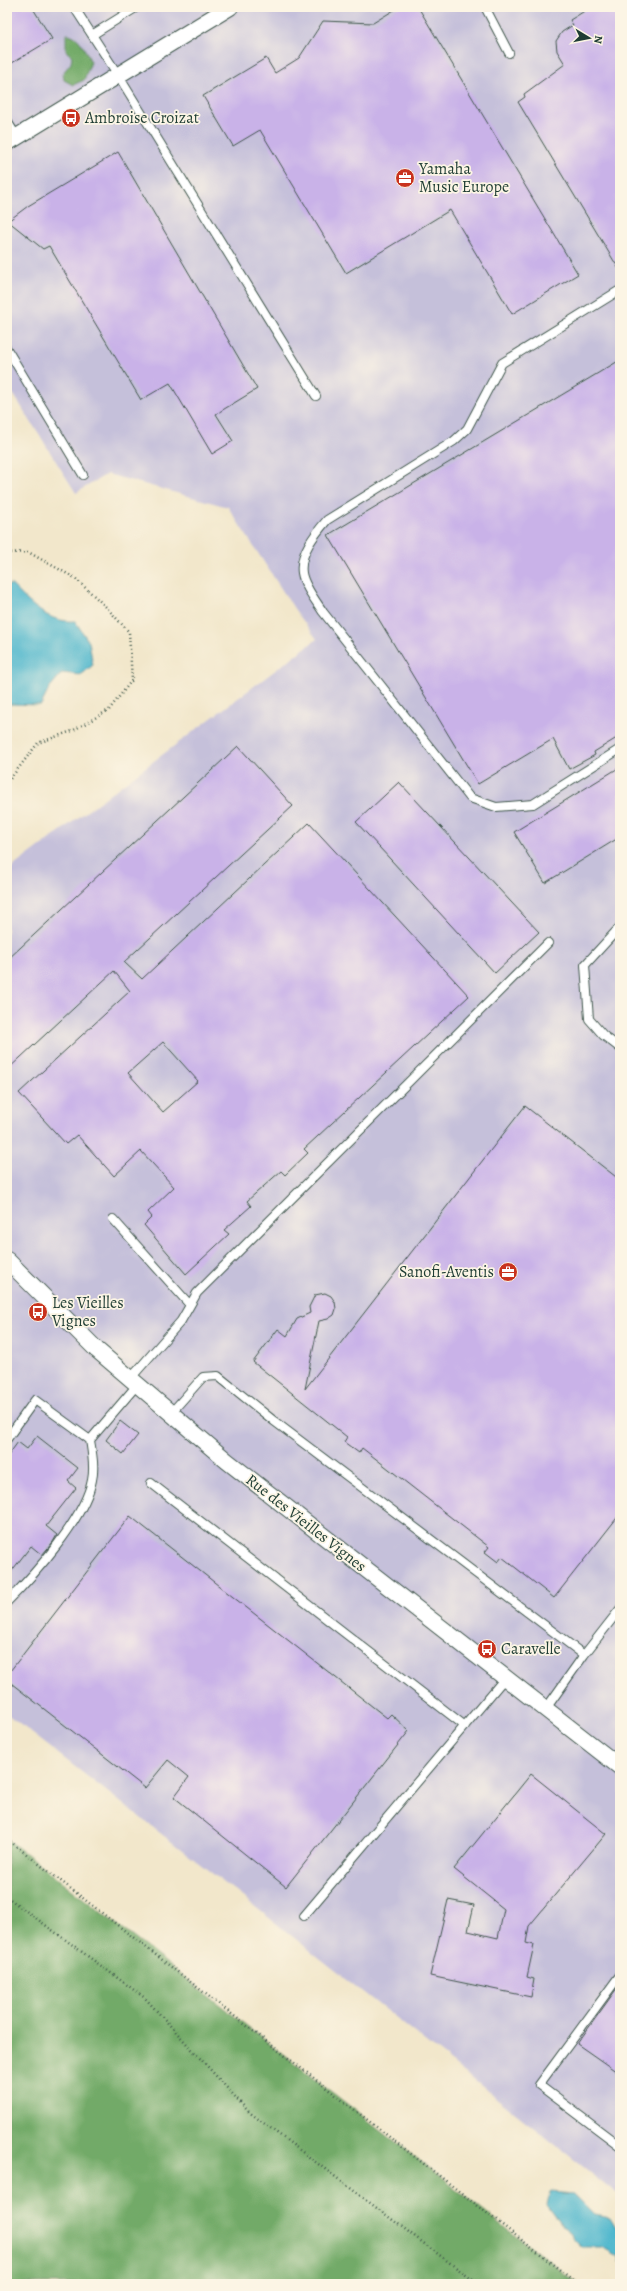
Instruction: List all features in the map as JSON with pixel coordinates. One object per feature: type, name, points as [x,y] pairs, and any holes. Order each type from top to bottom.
[{"type":"street","points":[[12,140],[230,7]]},
{"type":"street","name":"Rue des Vieilles Vignes","points":[[7,1260],[66,1320],[170,1414],[250,1480],[620,1767]]},
{"type":"lane","points":[[74,7],[118,75],[316,396]]},
{"type":"lane","points":[[92,35],[138,7]]},
{"type":"lane","points":[[485,7],[509,53]]},
{"type":"lane","points":[[7,121],[12,140]]},
{"type":"lane","points":[[620,290],[502,363],[467,429],[454,441],[327,520],[315,534],[306,551],[302,573],[311,593],[323,612],[470,798],[496,807],[533,804],[620,749]]},
{"type":"lane","points":[[7,349],[82,475]]},
{"type":"lane","points":[[620,927],[585,965],[589,1019],[603,1035],[620,1048]]},
{"type":"lane","points":[[90,1440],[181,1321],[197,1293],[548,943]]},
{"type":"lane","points":[[113,1219],[190,1305]]},
{"type":"lane","points":[[170,1414],[203,1377],[218,1376],[274,1421],[584,1655]]},
{"type":"lane","points":[[7,1439],[36,1400],[90,1440],[94,1462],[92,1481],[79,1514],[27,1582],[7,1602]]},
{"type":"lane","points":[[151,1483],[465,1726]]},
{"type":"lane","points":[[545,1710],[584,1655],[620,1609]]},
{"type":"lane","points":[[304,1916],[505,1678]]},
{"type":"lane","points":[[620,1975],[539,2085],[620,2146]]},
{"type":"path","points":[[7,553],[28,552],[75,578],[106,607],[129,632],[132,680],[109,710],[72,731],[38,743],[7,783]]},
{"type":"path","points":[[7,1839],[578,2284]]},
{"type":"path","points":[[7,1897],[145,1998],[249,2112],[478,2284]]},
{"type":"shaded area","points":[[7,7],[620,7],[620,2196],[249,1902],[7,1714],[7,871],[317,639],[295,610],[228,507],[107,474],[76,493],[7,384]]},
{"type":"green space","points":[[66,34],[75,37],[78,40],[91,62],[84,80],[73,85],[64,80],[63,73],[71,63],[72,56],[66,51]]},
{"type":"green space","points":[[7,1839],[578,2284],[7,2284]]},
{"type":"water","points":[[7,585],[12,585],[40,611],[56,619],[75,621],[89,642],[93,665],[81,675],[62,673],[50,687],[41,705],[7,704]]},
{"type":"water","points":[[550,2192],[574,2194],[595,2215],[610,2218],[616,2228],[620,2229],[620,2262],[619,2257],[602,2247],[582,2247],[564,2228],[547,2205]]},
{"type":"building","points":[[7,7],[32,7],[52,39],[7,66]]},
{"type":"building","name":"Yamaha Music Europe","points":[[399,7],[418,7],[578,274],[512,314],[450,210],[346,273],[260,130],[233,146],[203,96],[266,58],[275,73],[299,58],[323,21],[373,23]]},
{"type":"building","points":[[591,7],[620,7],[620,271],[518,102],[525,97],[524,94],[565,64],[557,51],[556,41],[562,32],[573,25],[570,20]]},
{"type":"building","points":[[118,152],[257,389],[216,414],[233,441],[212,454],[170,383],[141,400],[49,246],[43,249],[8,221],[28,206]]},
{"type":"building","points":[[620,360],[620,736],[594,752],[595,755],[569,769],[553,739],[478,784],[328,535]]},
{"type":"building","points":[[238,746],[293,806],[124,962],[142,979],[309,823],[469,996],[304,1149],[308,1153],[285,1175],[281,1171],[247,1201],[251,1206],[224,1230],[229,1234],[186,1274],[144,1225],[152,1217],[148,1212],[174,1187],[141,1151],[114,1176],[77,1135],[66,1144],[19,1093],[130,991],[114,971],[7,1070],[7,960]],"holes":[[[163,1042],[198,1081],[163,1112],[128,1073]]]},
{"type":"building","points":[[620,767],[620,837],[545,883],[514,832]]},
{"type":"building","points":[[399,782],[539,932],[495,973],[356,822]]},
{"type":"building","name":"Sanofi-Aventis","points":[[525,1106],[620,1180],[620,1514],[554,1598],[502,1557],[498,1562],[485,1552],[489,1547],[362,1448],[359,1453],[344,1442],[347,1437],[253,1362],[278,1329],[287,1336],[297,1319],[310,1313],[309,1307],[315,1295],[325,1293],[331,1296],[335,1302],[336,1309],[334,1315],[328,1319],[319,1321],[305,1389]]},
{"type":"building","points":[[120,1421],[138,1435],[123,1454],[106,1440]]},
{"type":"building","points":[[37,1436],[78,1468],[68,1481],[76,1488],[46,1526],[57,1535],[53,1542],[42,1555],[31,1546],[7,1577],[7,1457],[18,1442],[27,1449]]},
{"type":"building","points":[[130,1516],[387,1718],[391,1714],[409,1731],[286,1887],[174,1797],[189,1777],[168,1760],[145,1788],[7,1680],[7,1675]]},
{"type":"building","points":[[531,1774],[606,1834],[529,1926],[526,1943],[534,1945],[527,1977],[534,1979],[531,1997],[430,1976],[448,1900],[474,1905],[468,1931],[498,1938],[504,1909],[454,1869]]},
{"type":"building","points":[[620,1984],[620,2074],[577,2044]]},
{"type":"place","name":"Ambroise Croizat","points":[[71,118]]},
{"type":"place","name":"Yamaha Music Europe","points":[[405,178]]},
{"type":"place","name":"Sanofi-Aventis","points":[[508,1272]]},
{"type":"place","name":"Les Vieilles Vignes","points":[[38,1312]]},
{"type":"place","name":"Caravelle","points":[[487,1649]]}]
